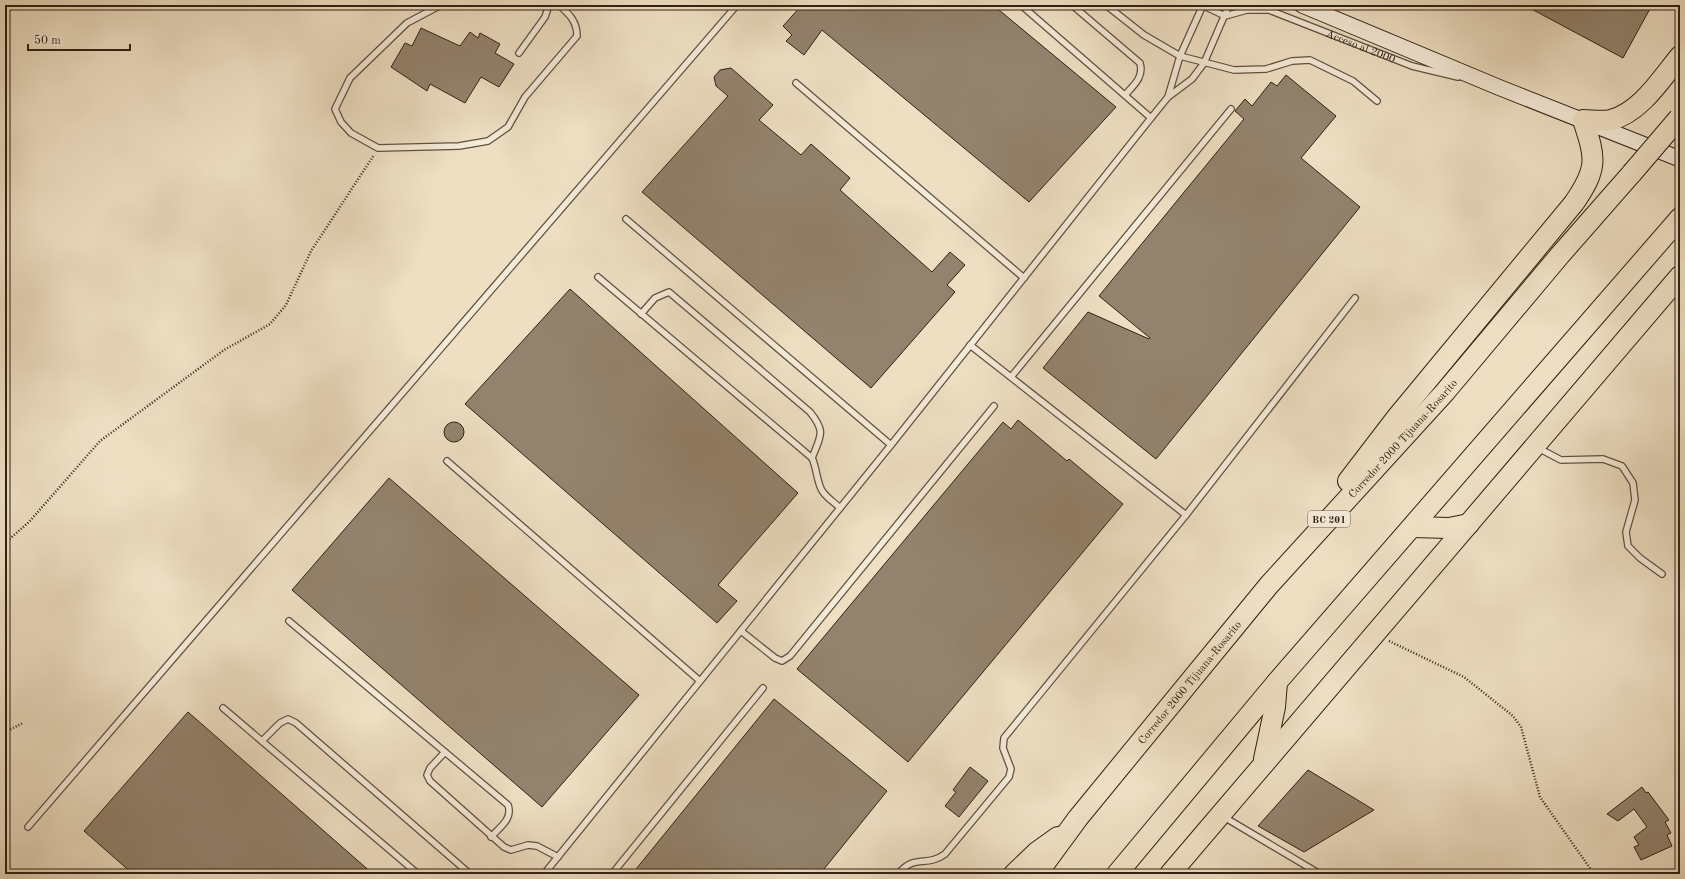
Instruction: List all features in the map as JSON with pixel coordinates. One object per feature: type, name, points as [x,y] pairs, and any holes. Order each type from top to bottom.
[{"type":"highway","points":[[1269,585],[1397,417],[1574,203],[1587,184],[1594,163],[1590,140],[1583,120],[1609,120],[1625,115],[1638,104],[1680,56]]},
{"type":"highway","name":"Corredor 2000 Tijuana-Rosarito","points":[[1037,874],[1070,829],[1269,585],[1445,392],[1560,255],[1680,118]]},
{"type":"highway","points":[[1117,874],[1277,682],[1680,218]]},
{"type":"highway","points":[[1170,874],[1263,763],[1536,447],[1680,276]]},
{"type":"highway","points":[[1413,527],[1449,528],[1469,524]]},
{"type":"highway","points":[[1263,763],[1275,708],[1277,682]]},
{"type":"highway","points":[[1014,874],[1037,852],[1070,829]]},
{"type":"street","name":"Acceso al 2000","points":[[1302,5],[1498,87],[1680,159]]},
{"type":"lane","points":[[441,5],[407,23],[350,78],[335,109],[341,122],[351,133],[378,148],[459,146],[488,142],[508,127],[525,97],[577,36],[577,28],[571,16],[558,5]]},
{"type":"lane","points":[[519,53],[545,17],[549,5]]},
{"type":"lane","points":[[28,827],[737,5]]},
{"type":"lane","points":[[1021,5],[1151,118]]},
{"type":"lane","points":[[1072,5],[1140,63],[1142,71],[1140,78],[1125,95]]},
{"type":"lane","points":[[1106,5],[1144,35],[1180,56],[1234,70],[1266,69],[1292,61],[1310,60],[1353,81],[1377,100]]},
{"type":"lane","points":[[1168,97],[1180,56],[1202,5],[1225,16]]},
{"type":"lane","points":[[544,874],[891,445],[1168,97],[1192,79],[1204,63],[1229,5]]},
{"type":"lane","name":"Acceso al 2000","points":[[1225,16],[1247,10],[1269,10],[1412,66],[1498,87]]},
{"type":"lane","points":[[796,83],[1024,278]]},
{"type":"lane","points":[[1011,377],[1232,109]]},
{"type":"lane","points":[[626,219],[891,445]]},
{"type":"lane","points":[[598,277],[812,458],[817,469],[818,481],[822,492],[840,508]]},
{"type":"lane","points":[[641,314],[655,298],[669,292],[692,311],[810,412],[820,424],[821,434],[812,458]]},
{"type":"lane","points":[[898,874],[911,862],[934,860],[945,854],[1009,777],[1011,769],[1003,748],[1004,738],[1186,514],[1355,298]]},
{"type":"lane","points":[[970,345],[1186,514]]},
{"type":"lane","points":[[741,631],[775,658],[782,661],[790,656],[994,406]]},
{"type":"lane","points":[[1536,447],[1561,460],[1603,459],[1622,466],[1633,483],[1635,500],[1626,532],[1628,546],[1640,558],[1662,574]]},
{"type":"lane","points":[[447,462],[700,681]]},
{"type":"lane","points":[[289,621],[508,805],[510,812],[508,818],[491,837]]},
{"type":"lane","points":[[612,874],[763,688]]},
{"type":"lane","points":[[223,708],[418,874]]},
{"type":"lane","points":[[262,741],[280,723],[288,719],[296,723],[470,874]]},
{"type":"lane","points":[[445,752],[430,768],[427,775],[430,781],[491,837],[511,850],[528,845],[558,857]]},
{"type":"lane","points":[[1220,815],[1320,874]]},
{"type":"path","points":[[5,543],[29,522],[100,441],[224,350],[270,324],[286,305],[312,251],[378,148]]},
{"type":"path","points":[[1374,635],[1464,677],[1513,716],[1521,727],[1540,797],[1594,874]]},
{"type":"path","points":[[5,732],[23,723]]},
{"type":"building","points":[[802,5],[993,5],[1116,107],[1029,202],[822,30],[804,55],[786,41],[792,35],[783,26]]},
{"type":"building","points":[[1524,5],[1652,5],[1623,58]]},
{"type":"building","points":[[421,28],[460,46],[470,32],[478,38],[480,33],[500,44],[495,53],[514,64],[499,87],[481,77],[465,103],[430,84],[427,91],[391,67],[405,43],[412,46]]},
{"type":"building","points":[[731,68],[773,105],[759,120],[801,155],[811,144],[850,178],[840,190],[932,272],[950,252],[965,265],[947,285],[955,292],[871,388],[642,192],[728,96],[716,86],[714,77],[720,70]]},
{"type":"building","points":[[1286,75],[1336,116],[1301,158],[1360,207],[1156,459],[1043,368],[1088,312],[1149,339],[1150,338],[1099,296],[1244,119],[1235,111],[1245,99],[1252,106],[1271,82],[1277,86]]},
{"type":"building","points":[[570,289],[798,493],[718,585],[737,601],[717,623],[465,404]]},
{"type":"building","points":[[1018,420],[1067,461],[1069,459],[1123,504],[908,762],[797,669],[1003,422],[1011,429]]},
{"type":"building","points":[[454,422],[461,425],[464,432],[461,439],[454,442],[447,439],[444,432],[447,425]]},
{"type":"building","points":[[389,478],[639,695],[542,807],[292,590]]},
{"type":"building","points":[[774,699],[887,791],[820,874],[632,874]]},
{"type":"building","points":[[188,712],[373,874],[133,874],[84,831]]},
{"type":"building","points":[[970,767],[988,781],[959,817],[945,806],[956,792],[953,790]]},
{"type":"building","points":[[1308,770],[1374,810],[1304,852],[1258,826]]},
{"type":"building","points":[[1642,787],[1646,793],[1648,792],[1669,820],[1665,822],[1671,833],[1667,835],[1672,846],[1641,860],[1634,847],[1639,845],[1634,837],[1647,827],[1634,809],[1618,821],[1607,814]]}]
